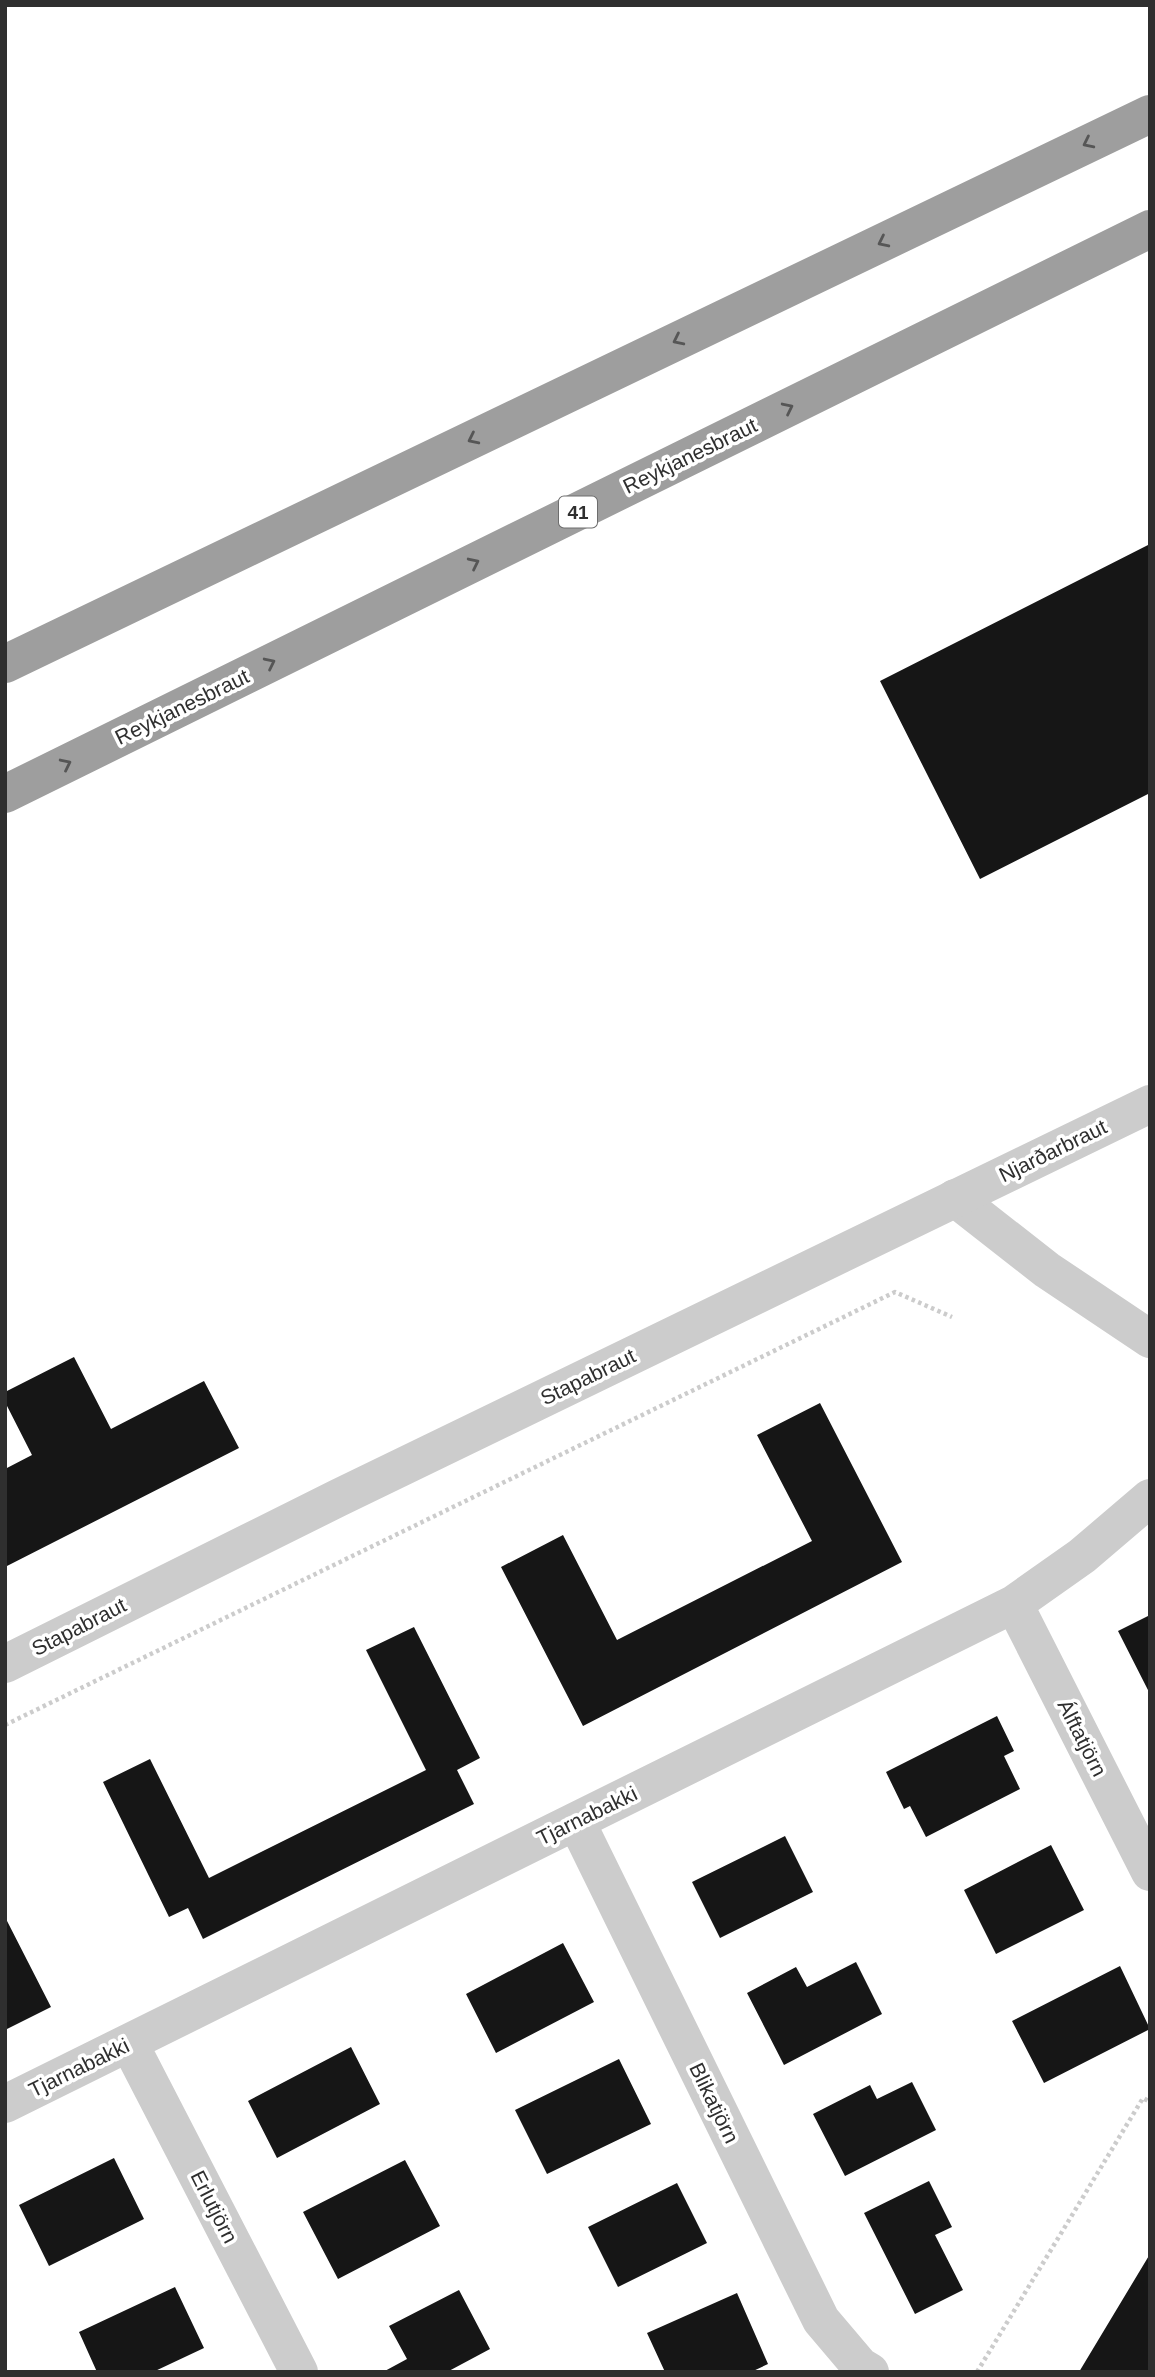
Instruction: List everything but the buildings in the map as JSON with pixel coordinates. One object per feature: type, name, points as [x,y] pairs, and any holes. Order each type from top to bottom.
[{"type":"highway","points":[[5,664],[1150,114]]},
{"type":"highway","name":"Reykjanesbraut","points":[[5,794],[1150,229]]},
{"type":"street","name":"Njarðarbraut","points":[[955,1198],[1150,1104]]},
{"type":"street","points":[[955,1198],[1047,1270],[1150,1339]]},
{"type":"street","name":"Stapabraut","points":[[5,1664],[338,1498],[955,1198]]},
{"type":"street","name":"Tjarnabakki","points":[[5,2104],[1014,1604],[1082,1556],[1150,1498]]},
{"type":"street","name":"Álftatjörn","points":[[1014,1604],[1150,1872]]},
{"type":"street","name":"Blikatjörn","points":[[576,1821],[821,2320],[860,2365],[870,2372]]},
{"type":"street","name":"Erlutjörn","points":[[130,2043],[299,2372]]},
{"type":"path","points":[[5,1725],[895,1292],[952,1317]]},
{"type":"path","points":[[977,2372],[1143,2098],[1150,2102]]}]
